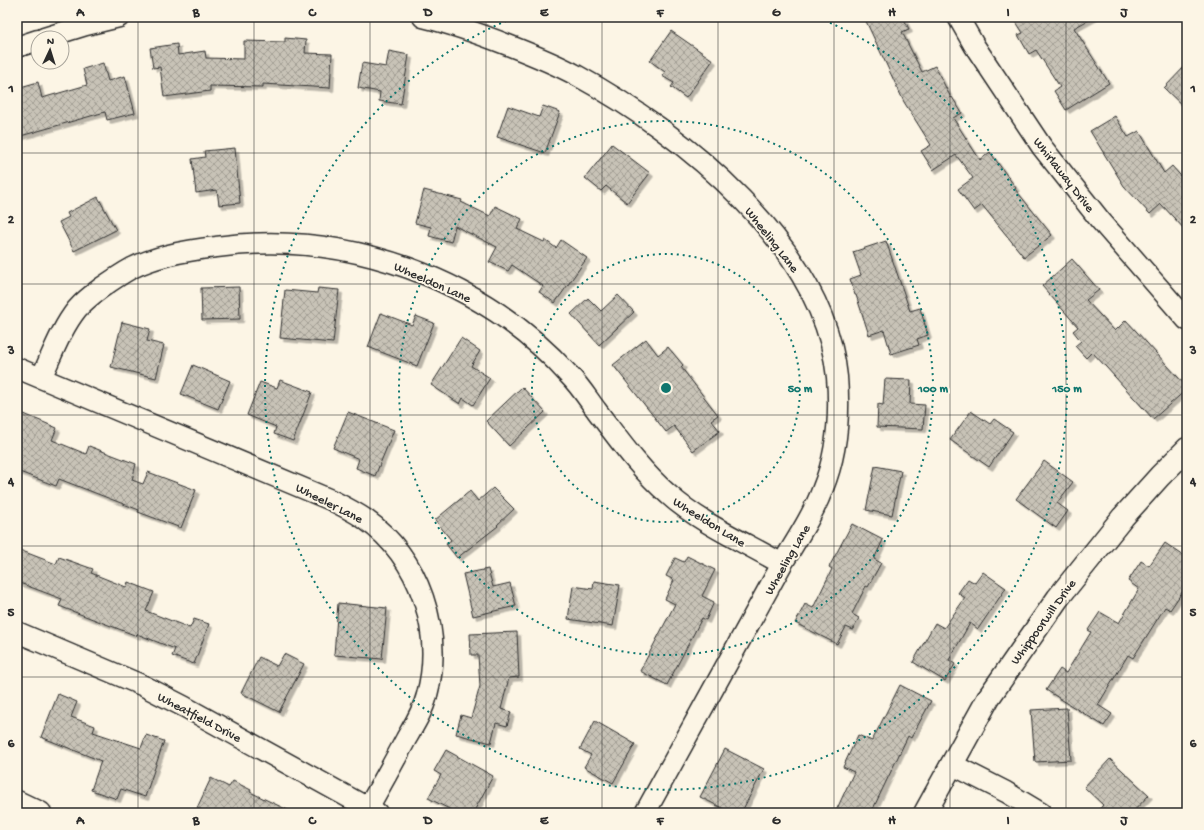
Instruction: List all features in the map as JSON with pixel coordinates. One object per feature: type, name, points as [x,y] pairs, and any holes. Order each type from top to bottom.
[{"type":"street","points":[[70,30],[119,17]]},
{"type":"street","name":"Wheeling Lane","points":[[423,17],[473,31],[541,58],[574,74],[646,118],[699,160],[725,182],[765,225],[794,263],[814,300],[827,331],[831,345],[837,375],[838,413],[832,457],[824,488],[806,524],[782,564],[646,813]]},
{"type":"street","name":"Whirlaway Drive","points":[[958,17],[986,64],[1042,147],[1100,220],[1187,320]]},
{"type":"street","points":[[17,47],[30,43]]},
{"type":"street","name":"Wheeldon Lane","points":[[41,378],[68,323],[78,308],[112,280],[133,267],[155,259],[199,249],[232,244],[287,243],[336,248],[365,254],[398,264],[441,282],[487,307],[508,321],[537,344],[569,375],[630,454],[669,495],[694,514],[782,564]]},
{"type":"street","name":"Wheeler Lane","points":[[17,368],[331,500],[366,520],[400,553],[422,592],[431,638],[432,667],[427,695],[419,716],[372,810]]},
{"type":"street","name":"Whippoorwill Drive","points":[[925,813],[989,697],[1058,598],[1123,517],[1187,449]]},
{"type":"street","name":"Wheatfield Drive","points":[[17,632],[101,667],[184,707],[372,810]]},
{"type":"street","points":[[951,764],[1006,792],[1041,813]]},
{"type":"street","points":[[17,802],[40,813]]},
{"type":"building","points":[[864,17],[903,17],[909,29],[902,32],[922,72],[935,66],[951,98],[952,97],[962,113],[953,118],[980,160],[990,152],[1016,188],[1015,189],[1052,235],[1024,257],[982,205],[974,211],[958,189],[973,178],[956,155],[933,170],[921,151],[931,145],[904,102]]},
{"type":"building","points":[[1013,17],[1094,17],[1074,28],[1109,83],[1066,110],[1054,91],[1060,87],[1036,50],[1029,54],[1018,35],[1023,33]]},
{"type":"building","points":[[671,31],[713,60],[686,98],[671,87],[674,83],[662,76],[665,72],[650,61]]},
{"type":"building","points":[[285,38],[306,40],[305,53],[332,54],[330,88],[263,84],[263,87],[210,86],[210,91],[164,97],[160,67],[153,68],[150,48],[177,44],[178,55],[205,51],[206,58],[244,59],[244,41],[285,42]]},
{"type":"building","points":[[389,51],[409,55],[401,104],[379,101],[380,92],[358,88],[362,63],[386,67]]},
{"type":"building","points":[[103,63],[108,81],[125,76],[135,113],[107,120],[105,112],[17,137],[17,88],[38,82],[42,98],[87,85],[83,69]]},
{"type":"building","points":[[1187,64],[1187,110],[1164,88]]},
{"type":"building","points":[[508,106],[539,117],[543,106],[560,112],[545,153],[497,137]]},
{"type":"building","points":[[1115,116],[1128,137],[1139,131],[1164,173],[1172,166],[1187,183],[1187,232],[1161,204],[1150,214],[1124,186],[1090,131]]},
{"type":"building","points":[[612,144],[650,173],[627,203],[606,186],[601,191],[585,178]]},
{"type":"building","points":[[235,148],[240,203],[219,205],[217,190],[196,193],[192,159],[205,157],[204,151]]},
{"type":"building","points":[[424,190],[462,200],[461,202],[490,216],[495,206],[522,219],[517,229],[544,242],[545,240],[556,248],[561,240],[587,258],[555,303],[539,292],[543,286],[512,265],[508,271],[489,262],[497,247],[455,226],[451,242],[429,236],[431,227],[415,223]]},
{"type":"building","points":[[98,197],[116,230],[74,251],[59,222],[69,217],[67,213]]},
{"type":"building","points":[[886,241],[910,311],[920,308],[928,335],[917,339],[919,345],[891,354],[884,330],[869,335],[850,279],[861,275],[853,252]]},
{"type":"building","points":[[1072,259],[1099,290],[1086,300],[1115,331],[1126,320],[1187,387],[1187,389],[1153,419],[1092,352],[1086,358],[1075,346],[1081,341],[1073,331],[1078,327],[1042,286]]},
{"type":"building","points":[[239,287],[240,319],[202,320],[201,288]]},
{"type":"building","points":[[318,288],[339,290],[333,343],[280,338],[285,290],[317,293]]},
{"type":"building","points":[[618,295],[634,312],[599,345],[571,314],[588,298],[601,311]]},
{"type":"building","points":[[381,313],[412,325],[416,316],[434,323],[417,366],[368,347]]},
{"type":"building","points":[[122,322],[150,329],[147,341],[164,345],[156,378],[111,367]]},
{"type":"building","points":[[461,338],[480,351],[471,366],[490,378],[473,405],[463,398],[460,404],[431,385]]},
{"type":"building","points":[[646,339],[658,355],[668,347],[683,365],[681,367],[718,415],[711,420],[720,431],[693,451],[674,426],[666,432],[613,365]]},
{"type":"building","points":[[193,365],[230,381],[218,409],[181,394]]},
{"type":"building","points":[[885,379],[911,380],[910,404],[925,405],[923,429],[877,427],[878,404],[883,405]]},
{"type":"building","points":[[280,380],[312,392],[293,441],[274,434],[276,427],[247,415],[260,382],[277,388]]},
{"type":"building","points":[[522,387],[545,412],[509,446],[486,421]]},
{"type":"building","points":[[17,411],[57,428],[52,440],[86,454],[89,446],[136,464],[132,480],[143,484],[148,472],[196,490],[181,528],[59,479],[56,486],[17,471]]},
{"type":"building","points":[[971,411],[990,424],[994,419],[1013,432],[989,467],[950,440]]},
{"type":"building","points":[[348,412],[394,430],[375,476],[356,468],[359,459],[333,448]]},
{"type":"building","points":[[1044,461],[1073,482],[1057,503],[1068,511],[1056,528],[1016,499]]},
{"type":"building","points":[[875,466],[901,471],[892,515],[866,510]]},
{"type":"building","points":[[493,488],[514,509],[497,525],[498,526],[457,558],[446,544],[451,540],[435,520],[470,491],[478,501]]},
{"type":"building","points":[[852,524],[883,540],[874,559],[881,563],[868,587],[866,586],[852,614],[859,618],[853,630],[846,627],[837,644],[795,623],[805,604],[813,608],[832,569],[829,567]]},
{"type":"building","points":[[1165,543],[1187,558],[1187,585],[1170,610],[1165,607],[1133,658],[1128,655],[1098,705],[1112,714],[1104,726],[1046,690],[1060,669],[1066,673],[1091,632],[1088,630],[1100,612],[1119,623],[1139,589],[1128,581],[1141,561],[1149,566]]},
{"type":"building","points":[[17,549],[56,564],[59,557],[93,569],[91,573],[126,587],[128,582],[154,592],[146,611],[190,628],[194,619],[209,624],[194,664],[172,656],[175,649],[59,606],[62,599],[17,582]]},
{"type":"building","points":[[687,556],[715,570],[702,596],[714,602],[706,620],[702,618],[667,685],[640,671],[675,604],[665,599],[674,580],[666,576],[675,558],[684,562]]},
{"type":"building","points":[[488,569],[493,587],[510,583],[516,606],[473,616],[463,574]]},
{"type":"building","points":[[983,572],[1006,588],[978,629],[970,623],[949,660],[955,664],[945,681],[913,662],[935,623],[944,628],[965,598],[958,593],[968,579],[975,583]]},
{"type":"building","points":[[594,581],[620,585],[613,626],[568,619],[573,586],[593,589]]},
{"type":"building","points":[[338,603],[387,608],[382,659],[334,655]]},
{"type":"building","points":[[517,632],[519,677],[509,678],[501,709],[511,712],[507,726],[496,723],[491,743],[456,734],[461,715],[471,718],[480,686],[478,655],[471,655],[470,634]]},
{"type":"building","points":[[284,654],[304,664],[279,712],[241,693],[259,657],[277,666]]},
{"type":"building","points":[[900,685],[931,701],[911,738],[908,736],[871,813],[835,813],[854,772],[843,767],[858,735],[872,741]]},
{"type":"building","points":[[58,694],[77,702],[71,717],[95,726],[93,732],[141,748],[146,735],[164,741],[145,797],[121,789],[117,799],[91,790],[101,761],[41,737]]},
{"type":"building","points":[[1067,708],[1071,760],[1035,762],[1031,710]]},
{"type":"building","points":[[595,721],[635,744],[613,783],[584,767],[591,755],[580,749]]},
{"type":"building","points":[[725,749],[764,769],[741,813],[732,813],[700,797]]},
{"type":"building","points":[[446,750],[493,776],[473,813],[457,813],[428,798],[441,775],[434,771]]},
{"type":"building","points":[[1110,759],[1149,795],[1132,813],[1096,813],[1103,805],[1084,787]]},
{"type":"building","points":[[211,778],[229,787],[233,781],[251,790],[250,792],[294,813],[208,813],[197,808]]}]
